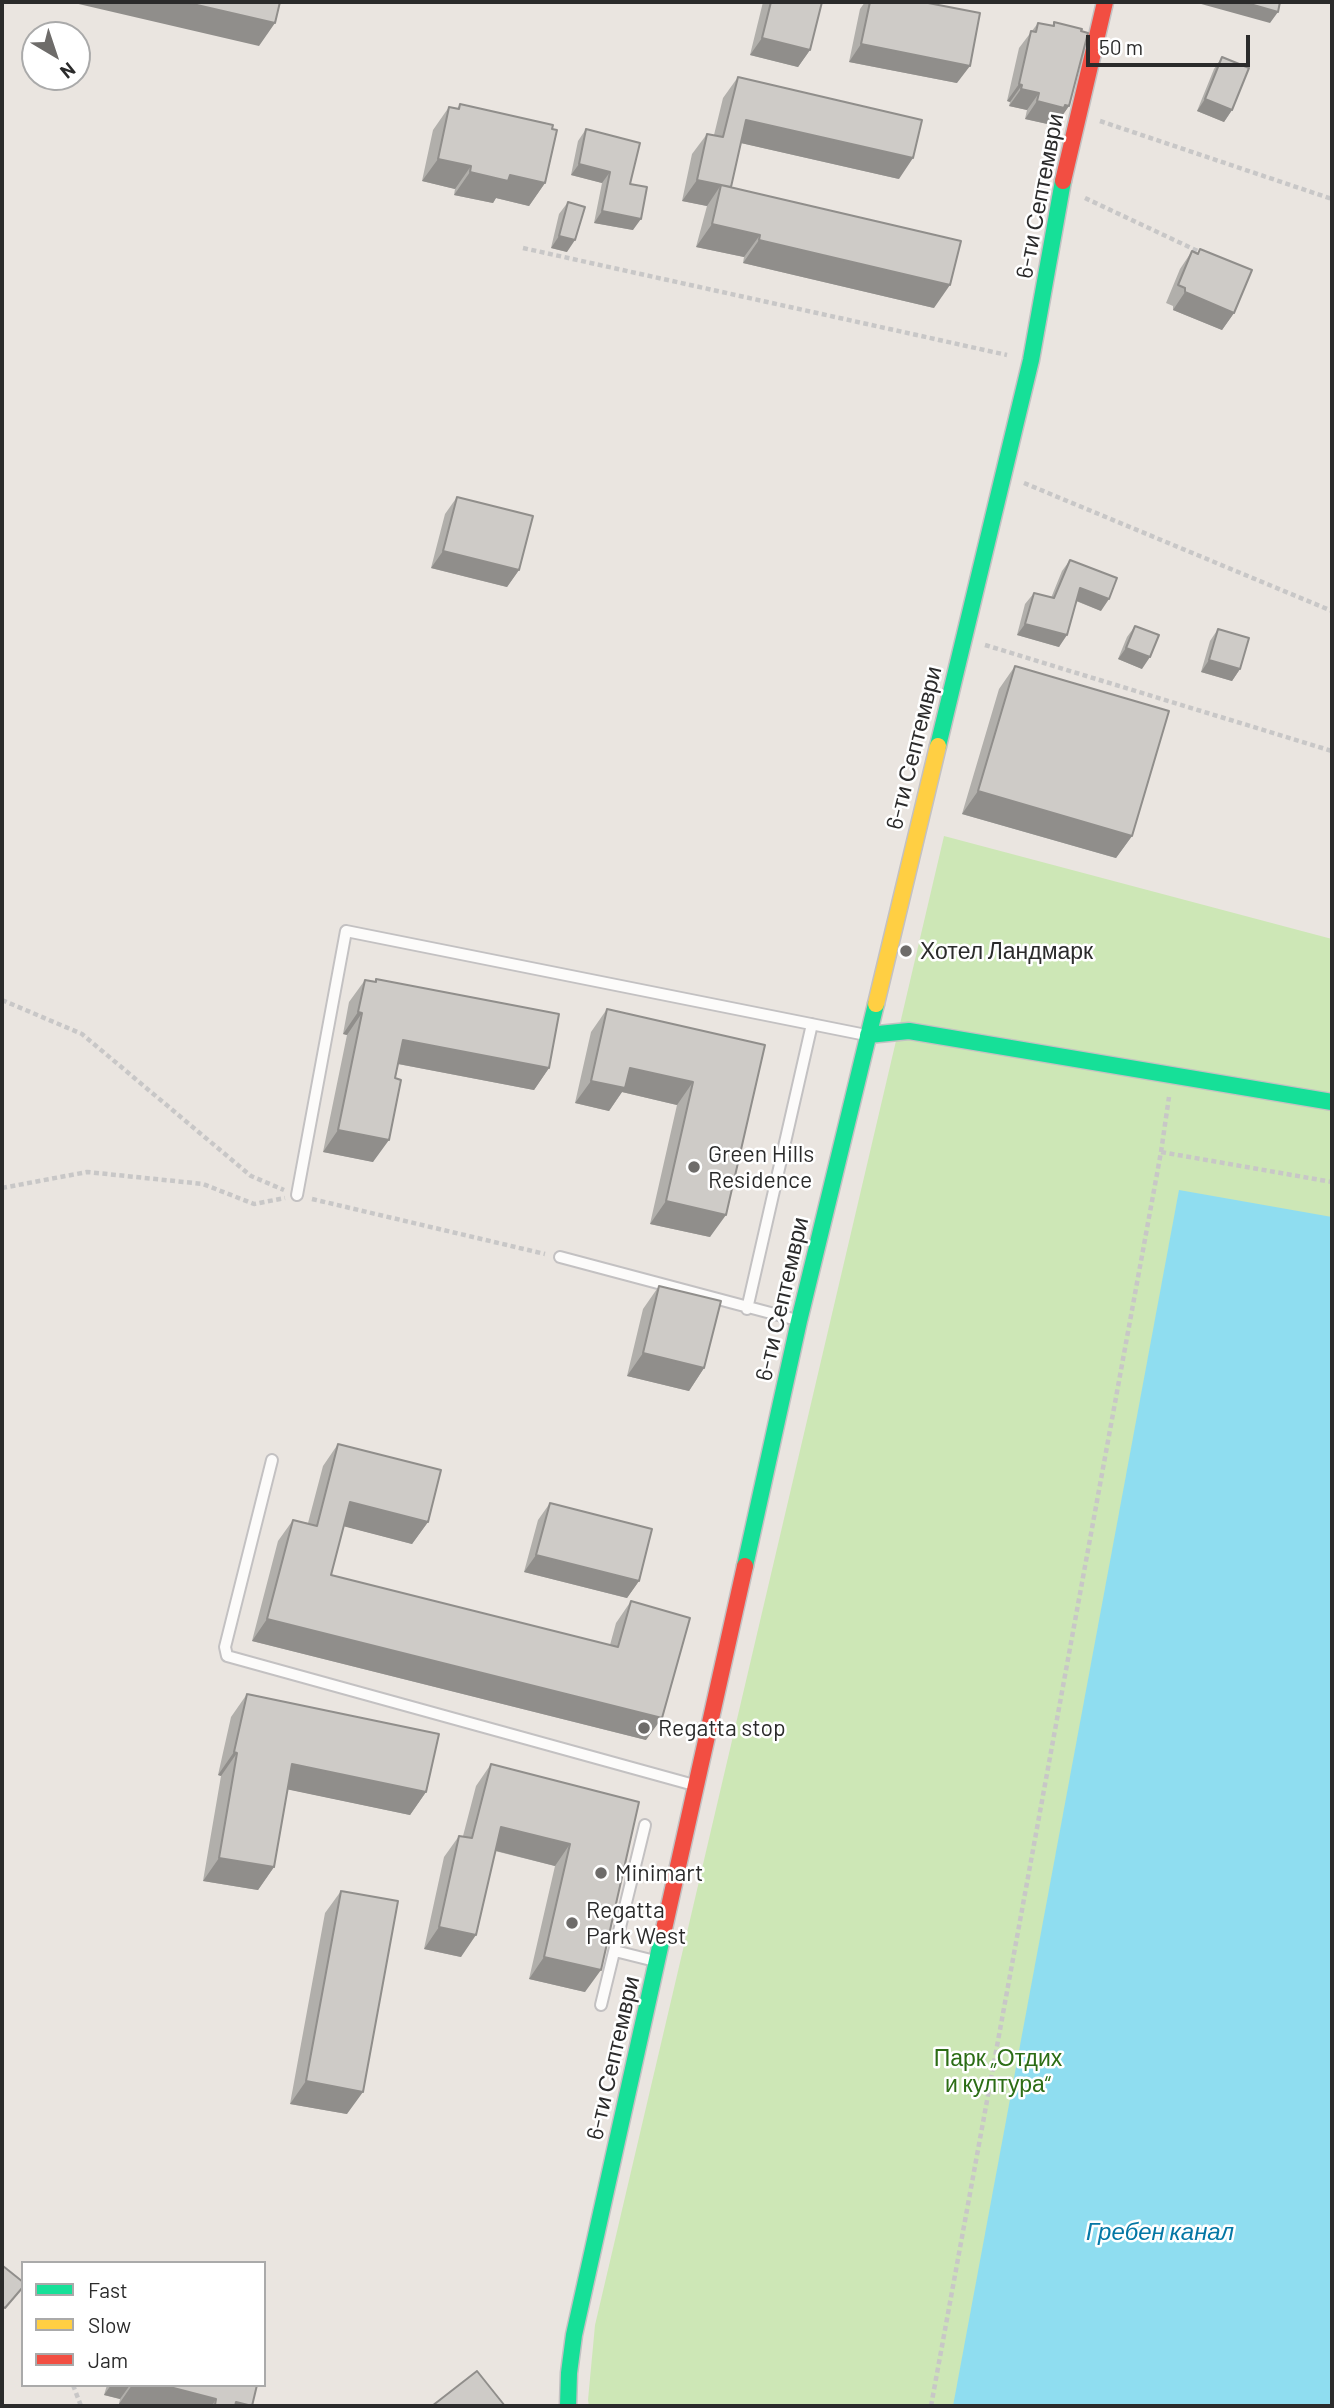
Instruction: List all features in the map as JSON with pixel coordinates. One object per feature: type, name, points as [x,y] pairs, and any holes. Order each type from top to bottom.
[{"type":"street","name":"6-ти Септември","points":[[568,2406],[574,2335],[698,1786],[799,1321],[1031,360],[1062,187],[1105,2]]},
{"type":"street","points":[[868,1035],[909,1031],[1332,1102]]},
{"type":"lane","points":[[296,1195],[346,931],[868,1035]]},
{"type":"lane","points":[[747,1309],[812,1024]]},
{"type":"lane","points":[[560,1257],[799,1321]]},
{"type":"lane","points":[[272,1460],[225,1647],[227,1656],[698,1786]]},
{"type":"lane","points":[[601,2005],[645,1825]]},
{"type":"lane","points":[[615,1951],[658,1961]]},
{"type":"path","points":[[1079,114],[1332,199]]},
{"type":"path","points":[[1062,187],[1207,256]]},
{"type":"path","points":[[523,248],[1031,360]]},
{"type":"path","points":[[1004,475],[1332,611]]},
{"type":"path","points":[[964,638],[1332,751]]},
{"type":"path","points":[[2,1000],[82,1034],[251,1176],[296,1195],[560,1257]]},
{"type":"path","points":[[931,2406],[1161,1152],[1172,1075]]},
{"type":"path","points":[[1161,1152],[1332,1182]]},
{"type":"path","points":[[2,1188],[87,1172],[203,1184],[254,1204],[296,1195]]},
{"type":"path","points":[[74,2387],[81,2406]]},
{"type":"green space","name":"Парк „Отдих и култура“","points":[[944,836],[1332,939],[1332,2406],[589,2406],[595,2325]]},
{"type":"water","name":"Гребен канал","points":[[1179,1190],[1332,1217],[1332,2406],[953,2406]]},
{"type":"building","points":[[184,2],[280,2],[275,23]]},
{"type":"building","points":[[771,2],[822,2],[810,50],[762,38]]},
{"type":"building","points":[[870,2],[923,2],[980,13],[970,66],[861,44]]},
{"type":"building","points":[[1243,2],[1280,2],[1278,12]]},
{"type":"building","points":[[1054,22],[1088,33],[1069,106],[1065,105],[1064,108],[1037,101],[1039,93],[1021,89],[1022,85],[1019,84],[1031,31],[1036,32],[1038,23],[1054,26]]},
{"type":"building","points":[[1222,57],[1249,68],[1232,110],[1205,99]]},
{"type":"building","points":[[738,77],[922,120],[913,158],[746,120],[731,187],[697,180],[707,134],[723,137]]},
{"type":"building","points":[[460,104],[553,125],[552,129],[557,130],[545,183],[510,175],[508,181],[470,172],[471,166],[438,159],[449,107],[459,109]]},
{"type":"building","points":[[586,129],[640,143],[630,184],[647,187],[641,219],[602,211],[610,172],[579,164]]},
{"type":"building","points":[[721,185],[961,241],[950,285],[759,240],[760,235],[712,224]]},
{"type":"building","points":[[568,202],[585,207],[575,240],[559,236]]},
{"type":"building","points":[[1200,249],[1252,270],[1234,313],[1185,292],[1185,288],[1178,285],[1192,251],[1198,254]]},
{"type":"building","points":[[457,497],[533,516],[519,570],[443,551]]},
{"type":"building","points":[[1070,560],[1117,578],[1109,599],[1080,588],[1067,635],[1025,624],[1034,593],[1054,598]]},
{"type":"building","points":[[1135,626],[1159,635],[1150,657],[1126,648]]},
{"type":"building","points":[[1218,629],[1249,638],[1240,669],[1209,660]]},
{"type":"building","points":[[1015,666],[1169,711],[1132,836],[978,791]]},
{"type":"building","points":[[376,979],[559,1014],[549,1068],[403,1040],[395,1078],[401,1080],[389,1140],[338,1130],[362,1013],[358,1012],[365,980],[376,982]]},
{"type":"building","name":"Green Hills Residence","points":[[607,1009],[765,1045],[726,1215],[666,1201],[693,1082],[630,1068],[625,1088],[591,1081]]},
{"type":"building","points":[[659,1286],[721,1301],[704,1368],[643,1353]]},
{"type":"building","points":[[338,1444],[441,1470],[428,1522],[350,1502],[331,1575],[618,1647],[631,1601],[690,1618],[662,1718],[267,1619],[293,1520],[317,1526]]},
{"type":"building","points":[[550,1503],[652,1529],[639,1581],[536,1555]]},
{"type":"building","points":[[247,1694],[439,1734],[426,1792],[292,1764],[274,1867],[219,1858],[237,1753],[234,1752]]},
{"type":"building","points":[[491,1764],[639,1802],[601,1970],[544,1957],[570,1844],[501,1827],[476,1935],[439,1927],[459,1836],[472,1838]]},
{"type":"building","points":[[341,1891],[398,1901],[363,2092],[306,2081]]},
{"type":"building","points":[[3,2266],[21,2280],[21,2289],[5,2308],[2,2306]]},
{"type":"building","points":[[477,2371],[505,2406],[432,2406]]},
{"type":"building","points":[[170,2387],[257,2387],[252,2406],[236,2402],[235,2406],[220,2406],[215,2405],[216,2399]]},
{"type":"traffic: fast","points":[[938,746],[1031,360],[1063,181]]},
{"type":"traffic: fast","points":[[745,1566],[799,1321],[876,1004]]},
{"type":"traffic: fast","points":[[868,1035],[909,1031],[1332,1102]]},
{"type":"traffic: fast","points":[[568,2406],[574,2335],[664,1929]]},
{"type":"traffic: slow","points":[[876,1004],[938,746]]},
{"type":"traffic: jam","points":[[1063,181],[1105,2]]},
{"type":"traffic: jam","points":[[664,1929],[745,1566]]},
{"type":"place","name":"Хотел Ландмарк","points":[[906,951]]},
{"type":"place","name":"Green Hills Residence","points":[[694,1167]]},
{"type":"place","name":"Regatta stop","points":[[644,1728]]},
{"type":"place","name":"Minimart","points":[[601,1873]]},
{"type":"place","name":"Regatta Park West","points":[[572,1923]]}]
